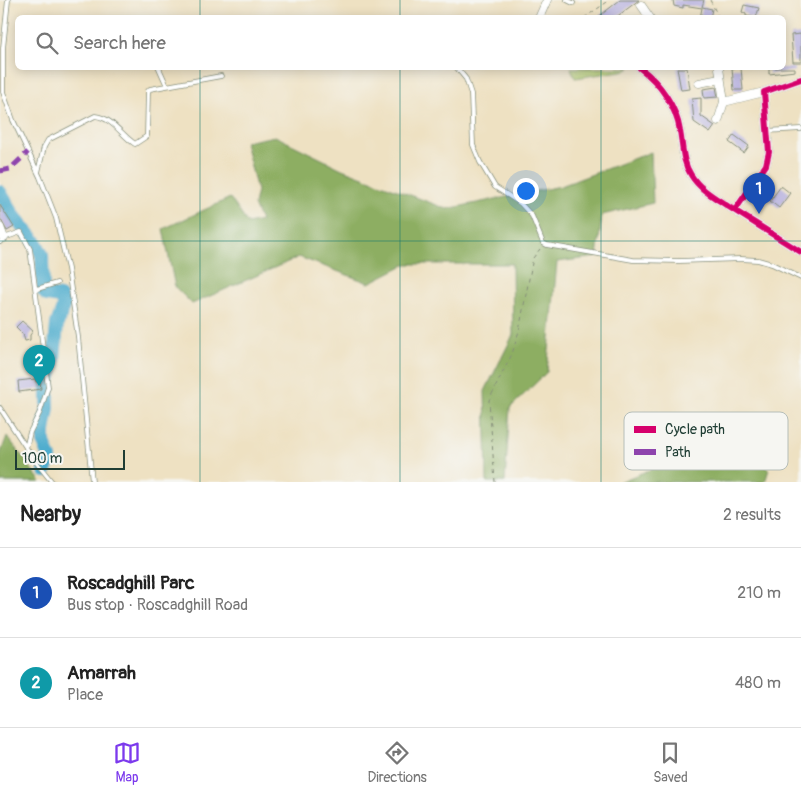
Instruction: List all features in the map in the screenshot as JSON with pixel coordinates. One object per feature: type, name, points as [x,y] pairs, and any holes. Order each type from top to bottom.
[{"type":"street","points":[[540,15],[547,0]]},
{"type":"street","points":[[641,5],[645,15]]},
{"type":"street","points":[[643,70],[658,82],[667,98],[680,130],[681,149],[686,167],[697,183],[711,195],[801,252]]},
{"type":"street","points":[[718,121],[724,102],[719,70]]},
{"type":"street","points":[[699,83],[720,79]]},
{"type":"street","points":[[724,102],[764,92],[801,79]]},
{"type":"street","points":[[735,210],[766,165],[769,152],[764,92]]},
{"type":"street","points":[[0,227],[2,240]]},
{"type":"lane","points":[[8,0],[3,48],[3,92],[13,120],[38,172],[56,218],[68,269],[78,337],[92,482]]},
{"type":"lane","points":[[568,0],[573,3]]},
{"type":"lane","points":[[160,70],[167,86]]},
{"type":"lane","points":[[458,70],[466,80],[471,94],[474,145],[480,162],[495,187],[520,203],[532,216],[543,243],[547,246],[633,260],[758,260],[772,264],[801,278]]},
{"type":"lane","points":[[38,172],[44,147],[48,140],[95,116],[112,122],[135,144],[147,136],[148,91],[221,76]]},
{"type":"lane","points":[[767,132],[801,128]]},
{"type":"lane","points":[[2,240],[21,232],[30,249],[48,387],[40,412],[30,432],[26,448]]},
{"type":"lane","points":[[36,288],[57,282]]},
{"type":"lane","points":[[0,408],[26,448],[52,482]]},
{"type":"path","points":[[588,15],[610,0]]},
{"type":"path","points":[[710,0],[718,15]]},
{"type":"path","points":[[495,482],[489,400],[512,354],[519,331],[533,258],[543,243]]},
{"type":"green space","points":[[572,70],[627,70],[575,78]]},
{"type":"green space","points":[[275,136],[342,169],[447,209],[561,186],[651,152],[653,203],[602,215],[597,257],[557,262],[547,372],[510,408],[505,482],[487,482],[485,391],[513,335],[512,264],[406,264],[369,283],[299,257],[192,304],[175,287],[163,229],[230,198],[248,224],[261,221],[254,205],[257,191],[245,142]]},
{"type":"green space","points":[[7,436],[41,482],[0,482],[0,455]]},
{"type":"green space","points":[[649,470],[769,470],[765,482],[619,482]]},
{"type":"building","points":[[620,0],[639,0],[619,15],[601,15]]},
{"type":"building","points":[[673,0],[704,0],[702,7],[712,9],[711,15],[701,15],[702,8],[683,5],[683,8],[674,6]]},
{"type":"building","points":[[744,5],[759,8],[757,15],[746,15],[742,12]]},
{"type":"building","points":[[801,34],[801,62],[793,62],[791,35]]},
{"type":"building","points":[[795,68],[795,71],[769,74],[769,70]]},
{"type":"building","points":[[677,70],[687,70],[690,89],[681,90]]},
{"type":"building","points":[[732,70],[741,70],[743,90],[734,90]]},
{"type":"building","points":[[716,87],[718,97],[704,98],[703,89]]},
{"type":"building","points":[[701,98],[701,116],[715,126],[710,133],[694,122],[692,99]]},
{"type":"building","points":[[734,135],[749,146],[744,153],[729,142]]},
{"type":"building","points":[[781,186],[790,193],[779,208],[770,201]]},
{"type":"building","points":[[0,205],[14,227],[7,231],[0,218]]},
{"type":"building","points":[[22,321],[33,331],[30,335],[30,340],[25,341],[23,334],[16,327]]},
{"type":"building","points":[[35,379],[36,382],[40,381],[41,389],[19,392],[18,381]]},
{"type":"waterway","points":[[0,192],[15,217],[35,241],[42,255],[43,291],[47,295],[60,297],[64,305],[57,324],[54,360],[48,384],[48,408],[44,443],[50,458],[45,471]]},
{"type":"marked path","points":[[0,171],[10,169],[28,152]]},
{"type":"cycle path","points":[[642,70],[660,88],[671,104],[678,122],[686,164],[695,180],[714,197],[801,252]]},
{"type":"cycle path","points":[[735,210],[766,165],[769,152],[764,92],[801,79]]},
{"type":"place","name":"Roscadghill Parc","points":[[759,214]]},
{"type":"place","name":"Amarrah","points":[[39,386]]}]
